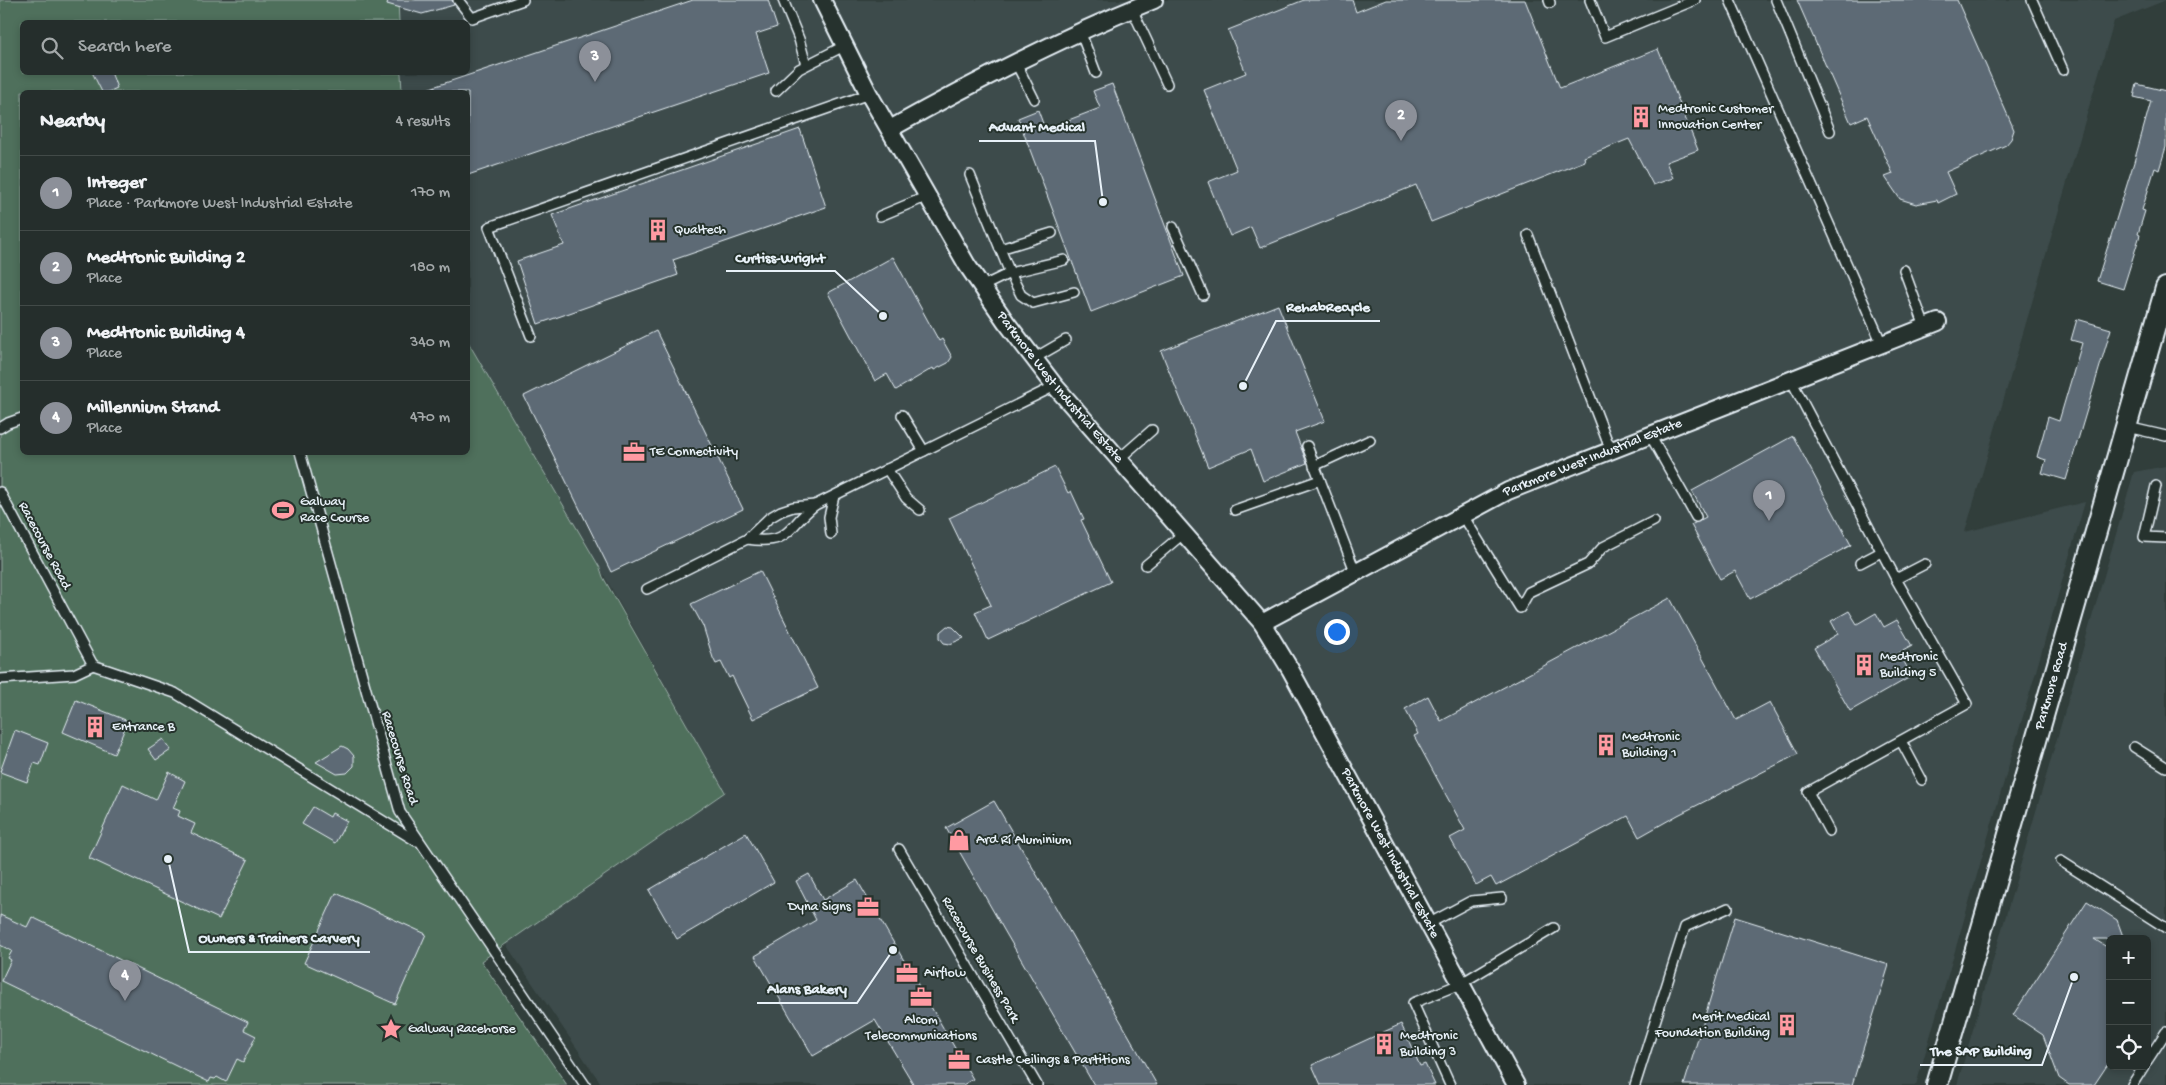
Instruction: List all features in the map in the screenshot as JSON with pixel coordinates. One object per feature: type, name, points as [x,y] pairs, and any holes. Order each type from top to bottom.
[{"type":"street","name":"Parkmore West Industrial Estate","points":[[822,0],[869,94],[981,287],[1055,386],[1262,622],[1290,669],[1516,1085]]},
{"type":"street","points":[[890,129],[1015,61],[1154,0]]},
{"type":"street","name":"Parkmore Road","points":[[1937,1085],[2126,427],[2161,321],[2166,288]]},
{"type":"street","name":"Parkmore West Industrial Estate","points":[[1262,622],[1508,491],[1932,324]]},
{"type":"lane","points":[[458,0],[472,18],[523,0]]},
{"type":"lane","points":[[783,0],[799,39],[806,65]]},
{"type":"lane","points":[[1590,0],[1604,37],[1695,0]]},
{"type":"lane","points":[[1730,0],[1882,344]]},
{"type":"lane","points":[[1776,0],[1830,131]]},
{"type":"lane","points":[[2032,0],[2063,70]]},
{"type":"lane","points":[[1132,9],[1167,84]]},
{"type":"lane","points":[[1080,31],[1096,73]]},
{"type":"lane","points":[[776,90],[806,65],[844,46]]},
{"type":"lane","points":[[1015,61],[1034,99]]},
{"type":"lane","points":[[531,336],[489,228],[869,94]]},
{"type":"lane","points":[[970,175],[1021,295],[1033,303],[1074,292]]},
{"type":"lane","points":[[880,216],[928,196]]},
{"type":"lane","points":[[1173,227],[1203,295]]},
{"type":"lane","points":[[1000,249],[1052,233]]},
{"type":"lane","points":[[1528,235],[1611,451]]},
{"type":"lane","points":[[981,287],[1010,272],[1064,260]]},
{"type":"lane","points":[[1904,270],[1932,324]]},
{"type":"lane","points":[[1033,359],[1066,340]]},
{"type":"lane","points":[[1791,380],[1896,579],[1968,704],[1808,792],[1829,831]]},
{"type":"lane","points":[[746,539],[772,541],[786,535],[802,516],[815,505],[1055,386]]},
{"type":"lane","points":[[902,415],[924,451]]},
{"type":"lane","points":[[0,428],[20,419]]},
{"type":"lane","points":[[2126,427],[2166,436]]},
{"type":"lane","points":[[1119,459],[1152,430]]},
{"type":"lane","points":[[1650,436],[1696,517]]},
{"type":"lane","points":[[1314,466],[1370,440]]},
{"type":"lane","points":[[1307,446],[1355,571]]},
{"type":"lane","name":"Racecourse Road","points":[[301,455],[400,812],[585,1085]]},
{"type":"lane","points":[[888,469],[906,498],[920,510]]},
{"type":"lane","points":[[1235,510],[1320,480]]},
{"type":"lane","points":[[2156,486],[2144,537],[2166,538]]},
{"type":"lane","name":"Racecourse Road","points":[[0,492],[93,665]]},
{"type":"lane","points":[[831,534],[829,517],[834,496]]},
{"type":"lane","points":[[647,589],[746,539],[769,518],[781,511],[793,507],[815,505]]},
{"type":"lane","points":[[1462,514],[1520,608],[1530,592],[1588,564],[1603,547],[1654,521]]},
{"type":"lane","points":[[1146,565],[1184,533]]},
{"type":"lane","points":[[1860,563],[1882,552]]},
{"type":"lane","points":[[1896,579],[1924,564]]},
{"type":"lane","points":[[0,679],[74,674],[93,665],[175,693],[421,844]]},
{"type":"lane","points":[[1901,741],[1922,780]]},
{"type":"lane","points":[[2134,747],[2166,767]]},
{"type":"lane","name":"Racecourse Business Park","points":[[899,850],[1037,1085]]},
{"type":"lane","points":[[2060,861],[2166,928]]},
{"type":"lane","points":[[1428,924],[1471,901],[1502,898]]},
{"type":"lane","points":[[1635,1085],[1685,926],[1728,908]]},
{"type":"lane","points":[[1450,1085],[1413,1003],[1460,984],[1554,928]]},
{"type":"lane","points":[[2151,1055],[2166,1032]]},
{"type":"lane","points":[[2132,1085],[2141,1070]]},
{"type":"shaded area","points":[[398,0],[2166,0],[2114,21],[1965,532],[2085,502],[1916,1085],[602,1085],[505,943],[725,792],[600,568],[470,345],[470,90],[402,90],[401,75],[470,75],[470,20],[399,20]]},
{"type":"shaded area","points":[[2166,466],[2166,1085],[1957,1085],[2134,472]]},
{"type":"green space","name":"Galway Race Course","points":[[0,0],[398,0],[399,20],[20,20],[20,75],[401,75],[402,90],[20,90],[20,455],[470,455],[470,345],[600,568],[603,577],[725,792],[481,961],[567,1085],[0,1085]]},
{"type":"building","points":[[388,0],[452,0],[454,5],[422,14],[387,4]]},
{"type":"building","points":[[693,0],[768,0],[777,27],[756,34],[769,73],[470,174],[470,90],[424,90]]},
{"type":"building","points":[[1304,0],[1352,0],[1356,12],[1386,0],[1525,0],[1560,88],[1658,49],[1698,150],[1666,162],[1673,178],[1653,185],[1629,139],[1584,157],[1585,161],[1431,222],[1416,185],[1260,248],[1251,227],[1230,236],[1208,182],[1237,170],[1204,90],[1246,73],[1228,30]]},
{"type":"building","points":[[1797,0],[1957,0],[2014,130],[2011,139],[2006,145],[1946,172],[1956,194],[1938,203],[1937,200],[1916,204],[1900,199],[1885,177],[1893,174],[1867,116],[1851,123]]},
{"type":"building","points":[[94,75],[112,75],[117,88],[101,90]]},
{"type":"building","points":[[1112,84],[1184,276],[1091,312],[1018,118],[1038,110],[1045,129],[1100,108],[1093,91]]},
{"type":"building","points":[[2137,84],[2166,91],[2166,147],[2159,170],[2155,168],[2142,210],[2145,211],[2138,234],[2140,235],[2123,289],[2097,281],[2151,101],[2134,97]]},
{"type":"building","name":"Qualtech","points":[[800,129],[826,207],[673,260],[678,275],[538,324],[517,261],[564,245],[552,215]]},
{"type":"building","points":[[893,257],[939,341],[942,339],[952,357],[948,363],[934,370],[933,368],[896,390],[887,374],[875,381],[828,293]]},
{"type":"building","points":[[1278,305],[1325,421],[1295,432],[1307,463],[1263,481],[1251,449],[1208,467],[1161,351]]},
{"type":"building","points":[[2077,319],[2111,329],[2066,480],[2042,473],[2046,460],[2037,457],[2048,417],[2059,421],[2082,343],[2071,340]]},
{"type":"building","points":[[656,331],[743,509],[611,572],[524,396]]},
{"type":"building","points":[[1793,436],[1851,545],[1750,599],[1735,571],[1720,579],[1691,525],[1706,517],[1692,491]]},
{"type":"building","points":[[1055,467],[1068,493],[1071,491],[1084,519],[1081,520],[1111,582],[988,640],[975,612],[991,605],[949,518]]},
{"type":"building","points":[[760,571],[818,688],[753,719],[732,676],[729,678],[721,662],[716,664],[703,626],[691,604]]},
{"type":"building","name":"Medtronic Building 1","points":[[1670,598],[1736,720],[1770,702],[1798,754],[1639,837],[1628,816],[1496,886],[1491,877],[1476,885],[1450,838],[1465,830],[1414,736],[1418,734],[1405,709],[1428,696],[1441,721]]},
{"type":"building","name":"Medtronic Building 5","points":[[1849,611],[1857,624],[1876,613],[1884,627],[1897,620],[1912,646],[1899,653],[1912,676],[1850,711],[1814,648],[1838,634],[1831,621]]},
{"type":"building","points":[[947,626],[953,627],[964,638],[950,644],[944,643],[940,638],[940,632]]},
{"type":"building","name":"Entrance B","points":[[76,700],[128,721],[114,754],[63,732]]},
{"type":"building","points":[[15,730],[48,743],[40,765],[34,763],[27,782],[0,772]]},
{"type":"building","points":[[163,739],[171,750],[156,760],[148,749]]},
{"type":"building","points":[[342,746],[348,749],[354,756],[354,766],[347,773],[337,774],[316,762]]},
{"type":"building","points":[[169,772],[185,781],[173,808],[180,811],[178,816],[195,824],[191,833],[248,860],[219,919],[89,858],[123,784],[156,800]]},
{"type":"building","points":[[994,801],[1157,1085],[1094,1085],[1004,930],[946,828]]},
{"type":"building","points":[[313,807],[330,817],[332,813],[347,821],[335,843],[302,824]]},
{"type":"building","points":[[746,833],[774,882],[677,939],[649,890]]},
{"type":"building","points":[[809,874],[823,900],[857,880],[973,1079],[963,1085],[914,1085],[875,1020],[813,1056],[755,956],[816,920],[796,881]]},
{"type":"building","points":[[336,893],[426,934],[395,1004],[304,963]]},
{"type":"building","points":[[2087,901],[2117,920],[2123,935],[2106,935],[2106,939],[2094,939],[2106,946],[2106,1067],[2094,1085],[2069,1085],[2059,1078],[2043,1035],[2013,1015]]},
{"type":"building","points":[[0,915],[27,927],[32,917],[248,1022],[244,1030],[256,1036],[243,1062],[237,1059],[226,1082],[217,1077],[215,1079],[211,1078],[209,1082],[1,981],[11,960],[8,958],[12,951],[0,945]]},
{"type":"building","name":"Merit Medical Foundation Building","points":[[1735,917],[1889,965],[1852,1085],[1684,1085]]},
{"type":"building","name":"Medtronic Building 3","points":[[1401,1024],[1420,1066],[1425,1064],[1435,1085],[1321,1085],[1312,1065]]},
{"type":"place","name":"Medtronic Building 4","points":[[595,82]]},
{"type":"place","name":"Medtronic Customer Innovation Center","points":[[1641,117]]},
{"type":"place","name":"Medtronic Building 2","points":[[1401,141]]},
{"type":"place","name":"Advant Medical","points":[[1103,202]]},
{"type":"place","name":"Qualtech","points":[[658,230]]},
{"type":"place","name":"Curtiss-Wright","points":[[883,316]]},
{"type":"place","name":"RehabRecycle","points":[[1243,386]]},
{"type":"place","name":"TE Connectivity","points":[[634,452]]},
{"type":"place","name":"Galway Race Course","points":[[283,510]]},
{"type":"place","name":"Integer","points":[[1769,521]]},
{"type":"place","name":"Medtronic Building 5","points":[[1864,665]]},
{"type":"place","name":"Entrance B","points":[[95,727]]},
{"type":"place","name":"Medtronic Building 1","points":[[1606,745]]},
{"type":"place","name":"Ard Rí Aluminium","points":[[959,840]]},
{"type":"place","name":"Owners & Trainers Carvery","points":[[168,859]]},
{"type":"place","name":"Dyna Signs","points":[[868,907]]},
{"type":"place","name":"Alans Bakery","points":[[893,950]]},
{"type":"place","name":"Airflow","points":[[907,973]]},
{"type":"place","name":"The SAP Building","points":[[2074,977]]},
{"type":"place","name":"Alcom Telecommunications","points":[[921,997]]},
{"type":"place","name":"Millennium Stand","points":[[125,1001]]},
{"type":"place","name":"Merit Medical Foundation Building","points":[[1787,1025]]},
{"type":"place","name":"Galway Racehorse","points":[[391,1029]]},
{"type":"place","name":"Medtronic Building 3","points":[[1384,1044]]},
{"type":"place","name":"Castle Ceilings & Partitions","points":[[959,1060]]}]
